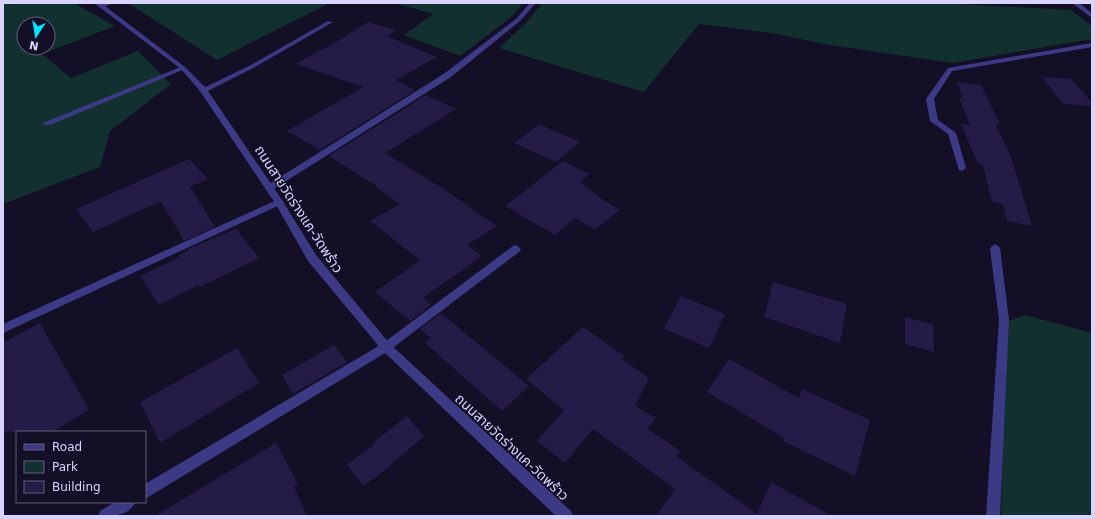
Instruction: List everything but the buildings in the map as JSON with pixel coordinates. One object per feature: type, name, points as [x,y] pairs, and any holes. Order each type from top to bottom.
[{"type":"street","points":[[269,188],[448,75],[518,20],[533,3]]},
{"type":"street","points":[[1075,3],[1092,16]]},
{"type":"street","name":"ถนนสายวัดร่างแค-วัดพร้าว","points":[[103,4],[183,68],[204,90],[279,202],[312,258],[386,348],[566,516]]},
{"type":"street","points":[[204,90],[253,66],[330,22]]},
{"type":"street","points":[[962,168],[952,133],[934,121],[930,99],[950,69],[1092,45]]},
{"type":"street","points":[[47,123],[183,68]]},
{"type":"street","points":[[3,329],[279,202]]},
{"type":"street","points":[[993,516],[1004,320],[995,248]]},
{"type":"street","points":[[146,491],[386,348],[516,249]]},
{"type":"street","points":[[105,516],[126,503]]},
{"type":"green space","points":[[3,3],[74,3],[115,26],[56,49],[56,16],[16,16],[16,56],[44,56],[71,78],[138,51],[171,84],[110,131],[100,167],[3,204]]},
{"type":"green space","points":[[128,3],[330,3],[217,60]]},
{"type":"green space","points":[[395,3],[524,3],[510,18],[460,56],[404,35],[433,14]]},
{"type":"green space","points":[[542,3],[940,3],[1071,10],[1092,26],[1092,39],[953,63],[829,45],[772,33],[699,24],[644,92],[499,48],[526,23]]},
{"type":"green space","points":[[1025,315],[1092,333],[1092,516],[1001,516],[1006,322]]}]
